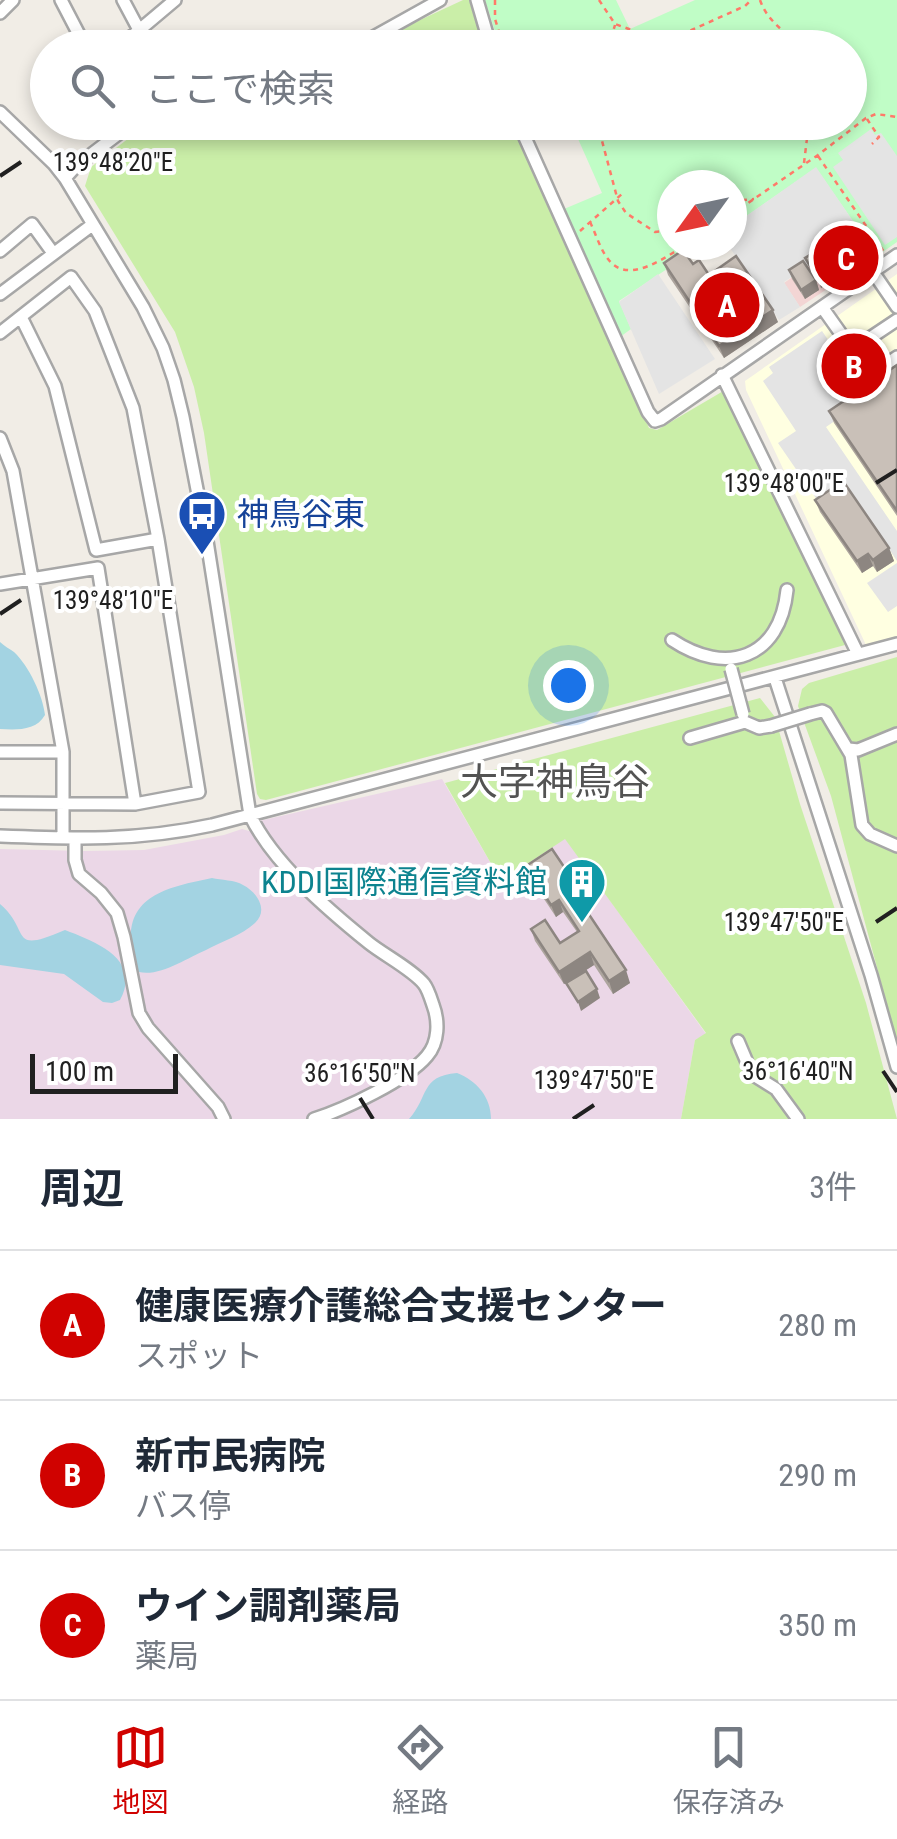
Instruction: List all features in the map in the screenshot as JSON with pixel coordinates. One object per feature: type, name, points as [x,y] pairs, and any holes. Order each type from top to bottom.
[{"type":"street","points":[[0,13],[13,0]]},
{"type":"street","points":[[60,0],[76,30]]},
{"type":"street","points":[[123,0],[139,30],[176,0]]},
{"type":"street","points":[[384,30],[440,0]]},
{"type":"street","points":[[477,0],[485,30]]},
{"type":"street","points":[[0,112],[65,178],[143,307],[174,380],[207,541],[250,815],[259,834],[278,858],[369,944],[425,984],[435,1009],[437,1032],[428,1056],[360,1101],[314,1119]]},
{"type":"street","points":[[65,178],[110,140]]},
{"type":"street","points":[[526,140],[651,419],[661,418],[873,272],[891,254]]},
{"type":"street","points":[[0,251],[32,224],[53,253]]},
{"type":"street","points":[[0,294],[92,224]]},
{"type":"street","points":[[873,272],[897,307]]},
{"type":"street","points":[[0,333],[71,276],[94,311],[133,408],[198,792],[135,804],[0,803]]},
{"type":"street","points":[[822,307],[871,373],[897,357]]},
{"type":"street","points":[[21,317],[55,386],[96,550],[158,539]]},
{"type":"street","points":[[852,350],[897,320]]},
{"type":"street","points":[[722,376],[858,654]]},
{"type":"street","points":[[0,438],[13,471],[64,752],[62,804],[75,860],[80,874],[117,913],[138,1013],[224,1119]]},
{"type":"street","points":[[0,584],[98,568],[135,804]]},
{"type":"street","points":[[672,640],[689,652],[731,664],[769,641],[784,612],[786,590]]},
{"type":"street","points":[[0,836],[124,838],[170,834],[897,644]]},
{"type":"street","points":[[731,664],[744,718],[759,728],[826,713],[852,755],[862,825],[870,834],[897,846]]},
{"type":"street","points":[[775,678],[897,1067]]},
{"type":"street","points":[[690,738],[744,718]]},
{"type":"street","points":[[849,750],[897,734]]},
{"type":"street","points":[[0,752],[64,752]]},
{"type":"street","points":[[738,1040],[752,1074],[776,1090],[798,1119]]},
{"type":"path","points":[[495,0],[499,30]]},
{"type":"path","points":[[600,0],[615,24],[632,30]]},
{"type":"path","points":[[692,30],[745,6],[750,0]]},
{"type":"path","points":[[760,0],[767,16],[783,30]]},
{"type":"path","points":[[613,30],[615,24]]},
{"type":"path","points":[[867,118],[876,114],[897,117]]},
{"type":"path","points":[[867,119],[879,137],[872,144]]},
{"type":"path","points":[[602,140],[626,213],[657,232]]},
{"type":"path","points":[[804,164],[807,140]]},
{"type":"path","points":[[747,204],[837,140]]},
{"type":"path","points":[[818,155],[891,254]]},
{"type":"path","points":[[575,235],[623,192]]},
{"type":"path","points":[[747,199],[755,198]]},
{"type":"path","points":[[590,222],[609,261],[624,270],[632,272],[659,260]]},
{"type":"shaded area","points":[[871,129],[875,135],[881,133],[897,156],[897,237],[885,245],[833,167],[843,160],[838,153],[856,140],[867,140]]},
{"type":"shaded area","points":[[816,167],[877,256],[863,265],[846,240],[784,282],[800,307],[779,320],[738,260],[747,260],[747,215]]},
{"type":"shaded area","points":[[846,240],[863,265],[800,307],[784,283]]},
{"type":"shaded area","points":[[658,274],[715,359],[659,394],[619,302]]},
{"type":"shaded area","points":[[897,274],[897,636],[866,645],[745,381]]},
{"type":"shaded area","points":[[822,331],[868,398],[826,427],[897,531],[897,561],[849,489],[822,507],[778,443],[796,431],[763,381],[773,373],[769,367]]},
{"type":"shaded area","points":[[897,563],[897,606],[888,612],[867,583]]},
{"type":"shaded area","points":[[442,779],[501,881],[565,838],[706,1034],[695,1040],[681,1119],[0,1119],[0,849],[144,850],[242,829],[249,831],[260,827],[259,821]]},
{"type":"green space","points":[[469,0],[479,30],[399,30]]},
{"type":"green space","points":[[485,0],[616,0],[630,29],[695,0],[897,0],[897,242],[877,256],[816,168],[747,216],[747,170],[657,170],[657,260],[680,260],[619,301],[631,329],[620,337],[564,209],[602,193],[579,140],[867,140],[867,30],[495,30]]},
{"type":"green space","points":[[126,140],[522,140],[649,428],[657,430],[725,390],[845,645],[260,799],[194,387],[175,332],[85,186],[91,167]]},
{"type":"green space","points":[[897,657],[897,1042],[831,796],[798,706],[802,689],[809,683]]},
{"type":"green space","points":[[760,698],[775,717],[866,1003],[897,1119],[681,1119],[695,1040],[706,1033],[565,839],[501,881],[445,783]]},
{"type":"water","points":[[0,642],[20,658],[38,690],[45,715],[31,727],[0,729]]},
{"type":"water","points":[[212,878],[248,888],[261,907],[259,918],[238,935],[173,966],[139,972],[131,941],[137,912],[156,894]]},
{"type":"water","points":[[0,904],[27,940],[65,930],[112,954],[125,973],[120,1000],[103,1002],[64,974],[0,965]]},
{"type":"water","points":[[457,1073],[482,1091],[491,1119],[409,1119],[431,1083]]},
{"type":"building","points":[[843,236],[854,253],[842,261],[831,245]]},
{"type":"building","points":[[823,247],[836,268],[818,279],[805,258]]},
{"type":"building","points":[[690,260],[693,264],[699,260],[709,275],[730,260],[739,260],[773,310],[719,346],[664,263]]},
{"type":"building","points":[[803,261],[816,280],[801,290],[789,270]]},
{"type":"building","points":[[897,365],[897,511],[829,411]]},
{"type":"building","points":[[843,481],[889,548],[873,560],[868,554],[857,561],[815,500]]},
{"type":"building","name":"KDDI国際通信資料館","points":[[552,849],[579,889],[574,892],[626,970],[609,981],[590,952],[559,972],[531,929],[545,920],[560,943],[579,931],[559,900],[551,905],[526,866]]},
{"type":"building","points":[[586,971],[597,989],[578,1002],[566,983]]},
{"type":"place","name":"ウイン調剤薬局","points":[[846,258]]},
{"type":"place","name":"健康医療介護総合支援センター","points":[[727,305]]},
{"type":"place","name":"新市民病院","points":[[854,366]]},
{"type":"place","name":"神鳥谷東","points":[[202,556]]},
{"type":"place","name":"KDDI国際通信資料館","points":[[582,924]]},
{"type":"district","name":"大字神鳥谷","points":[[555,782]]}]
